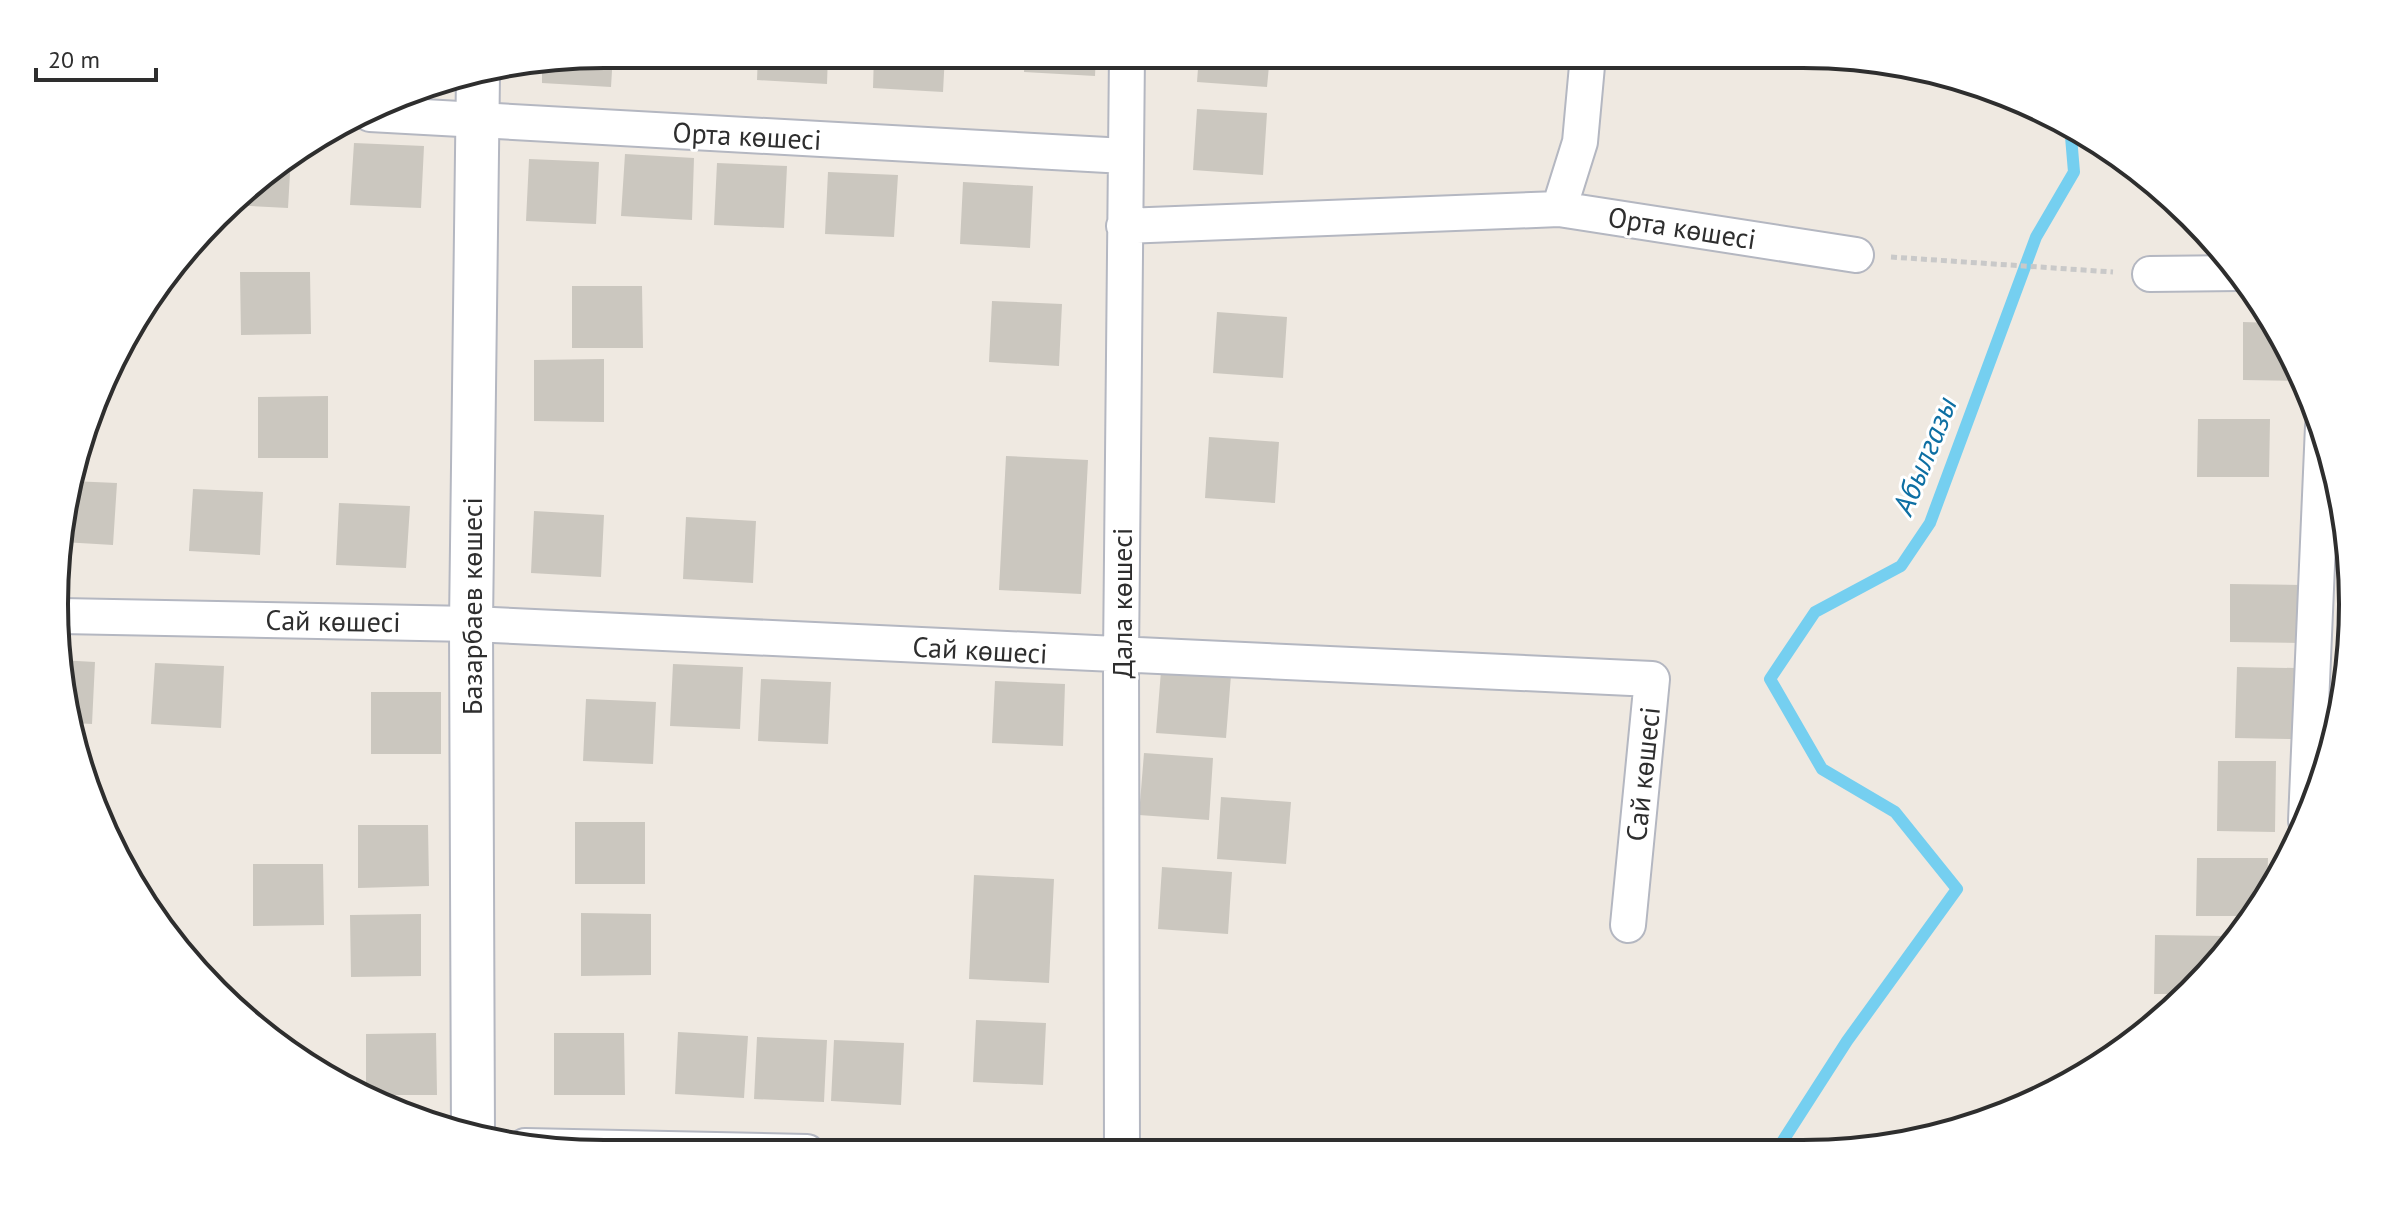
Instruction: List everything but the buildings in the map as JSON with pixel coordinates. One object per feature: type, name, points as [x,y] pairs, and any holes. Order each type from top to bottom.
[{"type":"street","name":"Дала көшесі","points":[[1122,1140],[1121,657],[1127,68]]},
{"type":"street","points":[[1559,209],[1580,142],[1587,68]]},
{"type":"street","name":"Базарбаев көшесі","points":[[473,1124],[471,624],[478,83]]},
{"type":"street","name":"Орта көшесі","points":[[385,115],[1125,156]]},
{"type":"street","name":"Орта көшесі","points":[[1124,226],[1559,209],[1856,255]]},
{"type":"street","points":[[2150,274],[2224,273]]},
{"type":"street","points":[[2308,785],[2321,466]]},
{"type":"street","name":"Сай көшесі","points":[[68,616],[471,624],[1121,657],[1652,679],[1628,925]]},
{"type":"path","points":[[1856,255],[2150,274]]},
{"type":"waterway","name":"Абылгазы","points":[[1783,1140],[1847,1041],[1957,889],[1895,812],[1822,769],[1770,679],[1815,612],[1901,566],[1930,523],[2036,237],[2074,172],[2071,140]]}]
